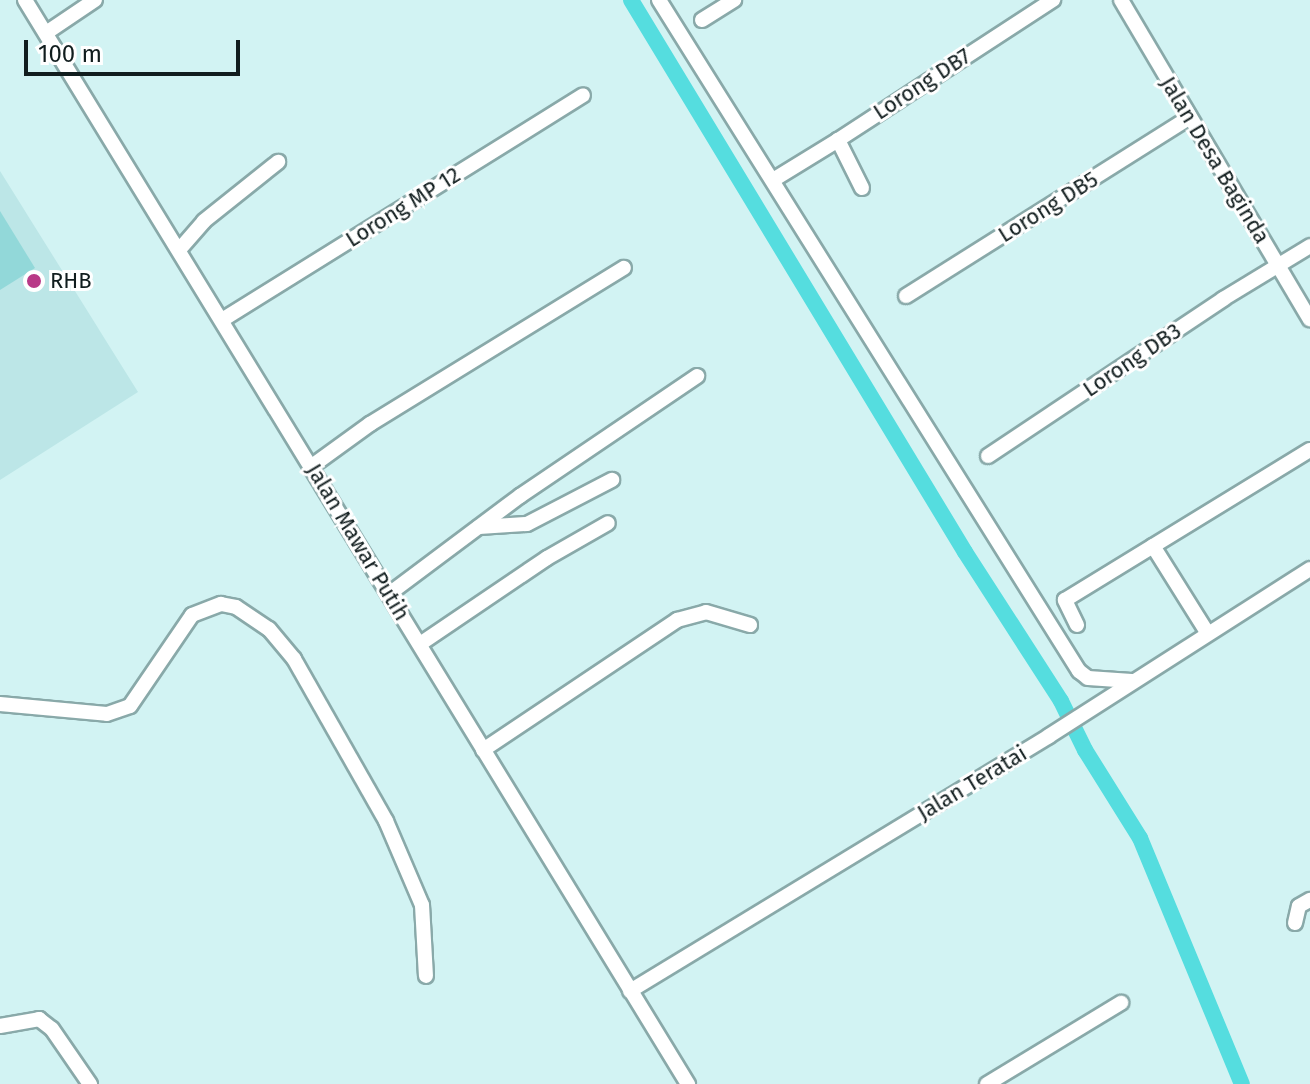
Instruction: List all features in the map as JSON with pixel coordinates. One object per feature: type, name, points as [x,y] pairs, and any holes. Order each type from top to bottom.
[{"type":"street","name":"Jalan Mawar Putih","points":[[25,0],[688,1084]]},
{"type":"street","points":[[46,33],[95,0]]},
{"type":"street","points":[[659,0],[1079,671],[1088,678],[1132,681]]},
{"type":"street","points":[[702,20],[734,0]]},
{"type":"street","name":"Lorong DB7","points":[[773,180],[1053,0]]},
{"type":"street","name":"Jalan Desa Baginda","points":[[1121,0],[1310,319]]},
{"type":"street","name":"Lorong MP 12","points":[[222,320],[583,95]]},
{"type":"street","name":"Lorong DB5","points":[[906,296],[1189,118]]},
{"type":"street","points":[[838,140],[862,188]]},
{"type":"street","points":[[179,250],[204,221],[278,162]]},
{"type":"street","name":"Lorong DB3","points":[[988,456],[1310,246]]},
{"type":"street","points":[[312,466],[370,424],[624,268]]},
{"type":"street","points":[[389,594],[479,527],[697,376]]},
{"type":"street","points":[[1077,625],[1065,600],[1310,450]]},
{"type":"street","points":[[479,527],[527,524],[612,480]]},
{"type":"street","points":[[420,644],[547,558],[608,523]]},
{"type":"street","points":[[1153,546],[1207,632]]},
{"type":"street","name":"Jalan Teratai","points":[[630,991],[1049,736],[1099,701],[1310,569]]},
{"type":"street","points":[[0,704],[107,714],[130,706],[192,615],[221,604],[236,607],[269,629],[294,659],[386,821],[422,905],[426,976]]},
{"type":"street","points":[[483,750],[677,620],[706,612],[750,625]]},
{"type":"street","points":[[1295,923],[1294,914],[1299,906],[1310,900]]},
{"type":"street","points":[[987,1084],[1121,1003]]},
{"type":"street","points":[[0,1026],[39,1019],[52,1029],[90,1084]]},
{"type":"shaded area","name":"RHB","points":[[0,171],[138,392],[0,480]]},
{"type":"shaded area","points":[[0,211],[35,268],[0,290]]},
{"type":"waterway","points":[[631,0],[965,552],[1061,701],[1085,750],[1140,838],[1242,1084]]},
{"type":"place","name":"RHB","points":[[34,281]]}]
